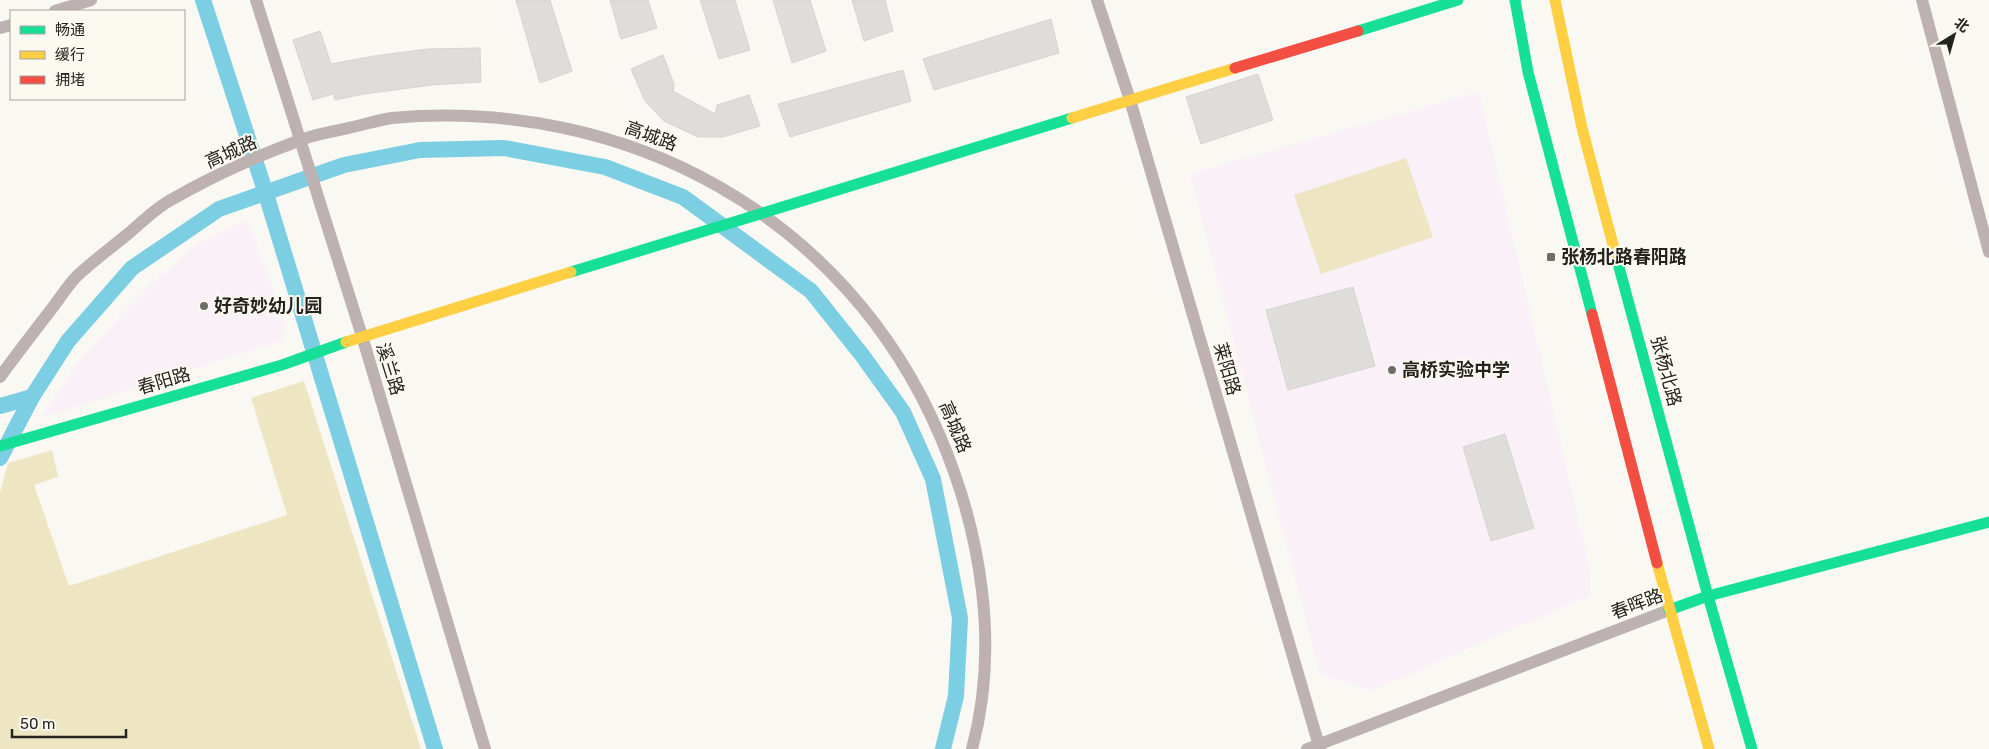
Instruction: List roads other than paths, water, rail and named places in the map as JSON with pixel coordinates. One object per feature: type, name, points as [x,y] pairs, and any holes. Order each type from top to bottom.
[{"type":"main road","name":"春阳路","points":[[0,446],[282,365],[362,336],[1458,0]]},
{"type":"main road","points":[[1515,0],[1528,72],[1669,610],[1710,749]]},
{"type":"main road","name":"张杨北路","points":[[1555,0],[1582,128],[1708,596],[1752,749]]},
{"type":"main road","name":"春晖路","points":[[1669,610],[1708,596],[1989,522]]},
{"type":"street","points":[[58,10],[91,0]]},
{"type":"street","name":"溪兰路","points":[[256,0],[362,336],[485,749]]},
{"type":"street","name":"莱阳路","points":[[1098,0],[1130,100],[1316,748]]},
{"type":"street","points":[[1922,0],[1989,252]]},
{"type":"street","name":"高城路","points":[[0,376],[76,277],[166,202],[234,168],[299,140],[389,118],[478,115],[588,132],[679,165],[761,213],[822,263],[879,327],[923,397],[958,479],[973,531],[983,603],[984,662],[978,728],[972,749]]},
{"type":"street","name":"春晖路","points":[[1316,748],[1669,610]]},
{"type":"waterway","points":[[203,0],[266,194],[435,749]]},
{"type":"waterway","points":[[0,458],[32,397],[68,341],[132,268],[219,209],[344,165],[420,150],[504,148],[605,167],[683,197],[811,291],[862,355],[903,412],[933,479],[960,618],[956,696],[943,749]]},
{"type":"waterway","points":[[0,406],[32,397]]},
{"type":"place","name":"张杨北路春阳路","points":[[1551,257]]},
{"type":"place","name":"好奇妙幼儿园","points":[[204,306]]},
{"type":"place","name":"高桥实验中学","points":[[1392,370]]}]
